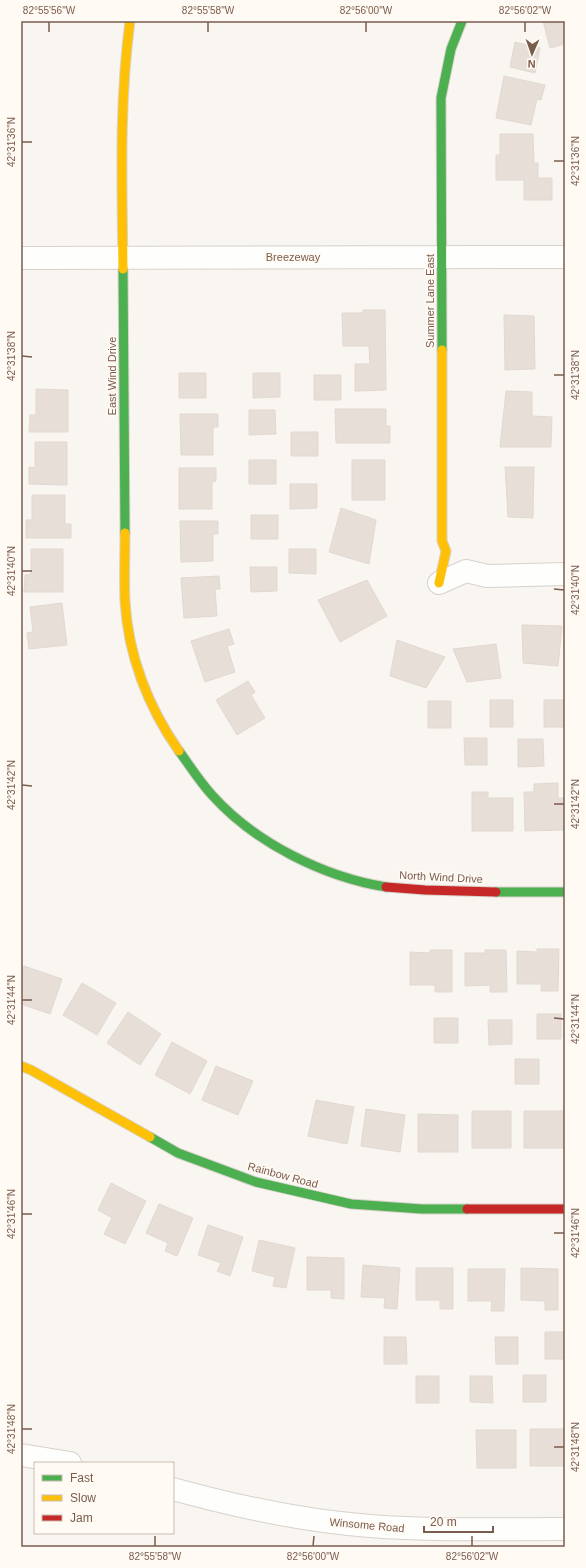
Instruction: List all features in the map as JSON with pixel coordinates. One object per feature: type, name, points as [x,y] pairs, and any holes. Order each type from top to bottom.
[{"type":"street","name":"East Wind Drive","points":[[130,21],[125,57],[122,122],[125,601],[131,644],[142,680],[162,726]]},
{"type":"street","name":"Summer Lane East","points":[[439,583],[446,551],[442,541],[441,98],[448,57],[462,21]]},
{"type":"street","name":"Breezeway","points":[[21,258],[565,257]]},
{"type":"street","points":[[439,583],[466,571],[487,576],[565,574]]},
{"type":"street","name":"North Wind Drive","points":[[162,726],[188,765],[216,800],[248,827],[284,850],[320,868],[360,882],[427,891],[565,892]]},
{"type":"street","name":"Rainbow Road","points":[[21,1066],[32,1070],[178,1153],[256,1182],[351,1204],[422,1209],[565,1210]]},
{"type":"street","points":[[21,1456],[63,1462]]},
{"type":"street","name":"Winsome Road","points":[[174,1489],[226,1504],[309,1520],[370,1526],[425,1529],[565,1529]]},
{"type":"building","points":[[543,21],[565,21],[565,44],[550,48]]},
{"type":"building","points":[[515,42],[540,48],[535,73],[510,67]]},
{"type":"building","points":[[504,76],[545,85],[541,100],[537,99],[531,125],[496,118]]},
{"type":"building","points":[[500,134],[533,134],[534,163],[538,163],[538,178],[552,178],[552,200],[524,200],[524,180],[496,180],[496,155],[500,155]]},
{"type":"building","points":[[363,310],[385,310],[386,390],[355,391],[355,364],[370,364],[369,346],[343,346],[342,313],[363,313]]},
{"type":"building","points":[[504,315],[534,316],[535,369],[505,370]]},
{"type":"building","points":[[179,373],[206,373],[206,398],[179,398]]},
{"type":"building","points":[[253,373],[280,373],[280,397],[253,398]]},
{"type":"building","points":[[314,375],[341,375],[341,400],[314,400]]},
{"type":"building","points":[[36,389],[68,390],[68,432],[29,432],[30,415],[36,415]]},
{"type":"building","points":[[506,391],[532,392],[532,416],[552,417],[551,447],[500,447]]},
{"type":"building","points":[[335,409],[386,409],[386,426],[390,426],[390,443],[336,443]]},
{"type":"building","points":[[249,410],[275,410],[276,434],[249,435]]},
{"type":"building","points":[[180,414],[218,414],[218,427],[213,427],[213,455],[181,455]]},
{"type":"building","points":[[291,432],[318,432],[318,456],[291,456]]},
{"type":"building","points":[[35,442],[67,442],[67,485],[29,484],[29,467],[35,468]]},
{"type":"building","points":[[249,460],[276,460],[276,484],[249,484]]},
{"type":"building","points":[[352,460],[385,460],[385,500],[352,500]]},
{"type":"building","points":[[505,467],[534,467],[533,518],[508,517]]},
{"type":"building","points":[[179,468],[216,468],[216,481],[212,482],[212,509],[179,509]]},
{"type":"building","points":[[290,484],[317,484],[317,508],[290,509]]},
{"type":"building","points":[[32,495],[65,495],[65,524],[71,524],[71,538],[26,538],[26,520],[32,520]]},
{"type":"building","points":[[341,508],[376,520],[369,564],[329,552]]},
{"type":"building","points":[[251,515],[278,515],[278,539],[251,539]]},
{"type":"building","points":[[180,521],[218,521],[218,534],[213,534],[213,561],[181,562]]},
{"type":"building","points":[[31,549],[63,549],[63,592],[24,592],[25,575],[31,574]]},
{"type":"building","points":[[289,549],[316,549],[316,574],[289,573]]},
{"type":"building","points":[[250,567],[277,567],[277,591],[251,592]]},
{"type":"building","points":[[219,576],[220,589],[215,589],[217,616],[184,618],[181,578]]},
{"type":"building","points":[[367,580],[387,616],[340,642],[318,600]]},
{"type":"building","points":[[62,603],[67,645],[29,649],[27,633],[33,632],[30,607]]},
{"type":"building","points":[[522,625],[562,626],[558,666],[523,663]]},
{"type":"building","points":[[229,629],[234,644],[227,646],[235,672],[205,682],[191,641]]},
{"type":"building","points":[[397,640],[445,657],[426,688],[390,676]]},
{"type":"building","points":[[496,644],[501,678],[467,682],[453,649]]},
{"type":"building","points":[[248,681],[255,692],[251,695],[265,718],[237,735],[216,700]]},
{"type":"building","points":[[490,700],[513,700],[513,727],[490,727]]},
{"type":"building","points":[[544,700],[565,700],[565,727],[544,727]]},
{"type":"building","points":[[428,701],[451,701],[451,728],[428,728]]},
{"type":"building","points":[[464,738],[487,738],[487,765],[465,765]]},
{"type":"building","points":[[518,739],[543,739],[544,766],[518,767]]},
{"type":"building","points":[[558,783],[558,798],[565,798],[565,830],[525,831],[524,792],[534,792],[534,784]]},
{"type":"building","points":[[472,792],[488,792],[488,798],[513,798],[513,831],[472,831]]},
{"type":"building","points":[[537,949],[559,949],[558,991],[541,991],[541,984],[517,984],[517,951],[537,952]]},
{"type":"building","points":[[430,950],[452,950],[452,992],[435,992],[435,985],[410,985],[410,952],[430,953]]},
{"type":"building","points":[[485,950],[506,950],[507,992],[490,992],[490,985],[465,986],[465,953],[485,953]]},
{"type":"building","points":[[24,966],[62,979],[50,1014],[21,1004],[21,976]]},
{"type":"building","points":[[82,983],[116,1003],[97,1035],[63,1015]]},
{"type":"building","points":[[128,1012],[161,1034],[140,1065],[107,1043]]},
{"type":"building","points":[[537,1014],[561,1014],[561,1039],[537,1039]]},
{"type":"building","points":[[434,1018],[458,1018],[458,1043],[434,1043]]},
{"type":"building","points":[[488,1020],[512,1020],[512,1044],[489,1045]]},
{"type":"building","points":[[172,1042],[207,1061],[190,1094],[155,1075]]},
{"type":"building","points":[[515,1059],[539,1059],[539,1084],[515,1084]]},
{"type":"building","points":[[216,1066],[253,1081],[238,1115],[202,1100]]},
{"type":"building","points":[[316,1100],[354,1107],[347,1144],[308,1136]]},
{"type":"building","points":[[366,1109],[405,1115],[400,1152],[361,1146]]},
{"type":"building","points":[[472,1111],[511,1111],[511,1148],[472,1148]]},
{"type":"building","points":[[524,1111],[563,1111],[563,1148],[524,1148]]},
{"type":"building","points":[[418,1114],[458,1115],[458,1152],[418,1152]]},
{"type":"building","points":[[111,1183],[146,1201],[125,1244],[104,1234],[112,1218],[98,1210]]},
{"type":"building","points":[[159,1204],[193,1218],[177,1256],[165,1251],[168,1243],[146,1233]]},
{"type":"building","points":[[208,1225],[243,1237],[230,1276],[217,1271],[221,1263],[198,1255]]},
{"type":"building","points":[[259,1240],[295,1248],[286,1288],[273,1286],[275,1277],[252,1271]]},
{"type":"building","points":[[307,1257],[344,1258],[344,1299],[331,1298],[331,1290],[307,1290]]},
{"type":"building","points":[[363,1265],[400,1268],[397,1309],[384,1308],[385,1298],[361,1297]]},
{"type":"building","points":[[416,1268],[453,1268],[453,1309],[440,1309],[440,1300],[416,1300]]},
{"type":"building","points":[[521,1268],[558,1269],[558,1310],[545,1310],[545,1301],[521,1300]]},
{"type":"building","points":[[468,1269],[505,1269],[504,1311],[491,1311],[492,1301],[468,1301]]},
{"type":"building","points":[[545,1332],[565,1332],[565,1359],[545,1359]]},
{"type":"building","points":[[384,1337],[406,1337],[407,1364],[384,1364]]},
{"type":"building","points":[[495,1337],[518,1337],[518,1364],[496,1364]]},
{"type":"building","points":[[523,1375],[546,1375],[546,1402],[523,1402]]},
{"type":"building","points":[[416,1376],[439,1376],[439,1403],[416,1403]]},
{"type":"building","points":[[470,1376],[492,1376],[493,1403],[470,1402]]},
{"type":"building","points":[[530,1429],[565,1429],[565,1466],[530,1466]]},
{"type":"building","points":[[476,1430],[516,1430],[516,1468],[477,1468]]},
{"type":"traffic: fast","points":[[442,350],[441,98],[451,49],[462,21]]},
{"type":"traffic: fast","points":[[123,269],[125,533]]},
{"type":"traffic: fast","points":[[179,751],[212,795],[229,812],[270,843],[315,866],[362,882],[386,887]]},
{"type":"traffic: fast","points":[[496,892],[565,892]]},
{"type":"traffic: fast","points":[[150,1137],[178,1153],[256,1182],[351,1204],[422,1209],[467,1209]]},
{"type":"traffic: slow","points":[[123,269],[123,114],[126,52],[130,21]]},
{"type":"traffic: slow","points":[[439,583],[446,551],[442,541],[442,350]]},
{"type":"traffic: slow","points":[[125,533],[125,601],[130,641],[135,661],[149,698],[158,717],[179,751]]},
{"type":"traffic: slow","points":[[21,1066],[31,1070],[150,1137]]},
{"type":"traffic: jam","points":[[386,887],[425,890],[496,892]]},
{"type":"traffic: jam","points":[[467,1209],[565,1209]]}]
